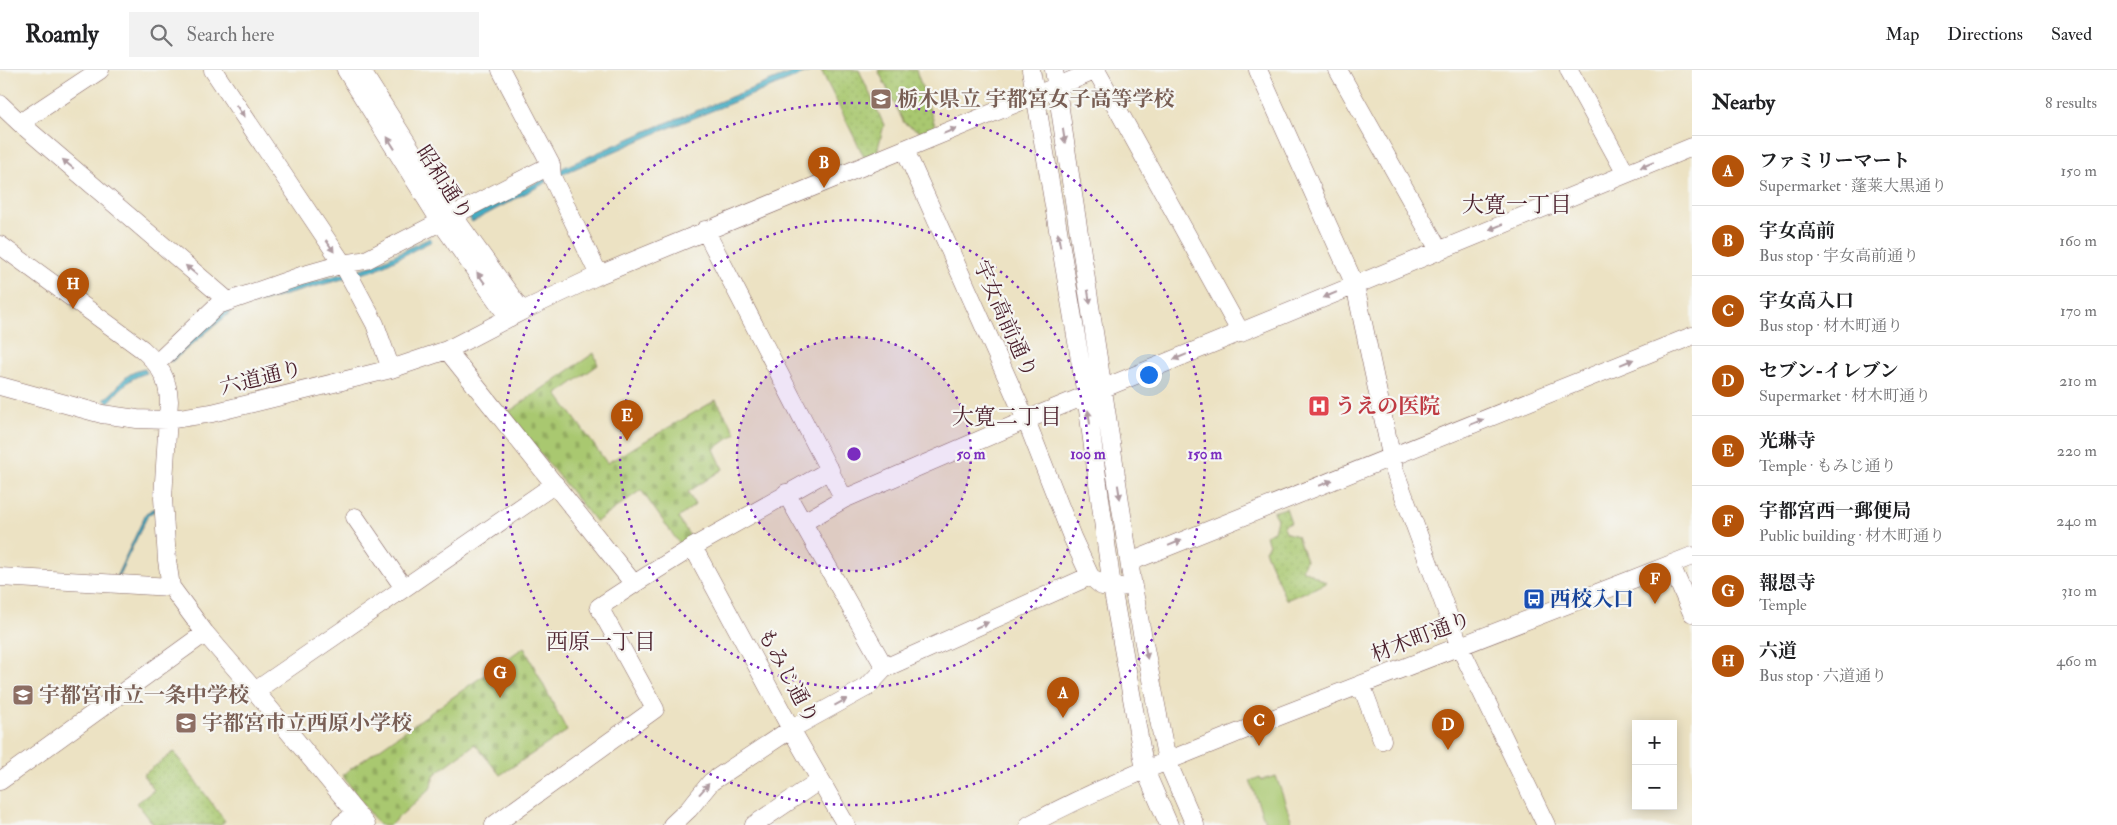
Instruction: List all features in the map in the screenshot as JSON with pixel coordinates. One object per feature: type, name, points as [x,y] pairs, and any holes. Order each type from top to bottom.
[{"type":"street","points":[[20,123],[100,70]]},
{"type":"street","points":[[213,70],[343,264],[375,324],[391,369]]},
{"type":"street","name":"昭和通り","points":[[346,70],[446,218],[516,314]]},
{"type":"street","name":"昭和通り","points":[[361,70],[446,218]]},
{"type":"street","points":[[502,70],[551,165],[552,177],[599,275]]},
{"type":"street","points":[[1031,70],[1086,395],[1112,587],[1145,770],[1169,825]]},
{"type":"street","points":[[1054,70],[1133,587],[1167,761],[1194,825]]},
{"type":"street","points":[[1096,70],[1240,333]]},
{"type":"street","name":"六道通り","points":[[0,386],[102,414],[137,419],[167,420],[212,414],[391,369],[446,350],[516,314],[599,275],[705,230],[1057,88],[1096,70]]},
{"type":"street","points":[[1258,70],[1355,285],[1394,469],[1460,647],[1546,825]]},
{"type":"street","points":[[1338,70],[1439,250]]},
{"type":"street","points":[[1569,70],[1626,174]]},
{"type":"street","points":[[0,104],[228,301]]},
{"type":"street","points":[[804,522],[844,500],[1026,420],[1692,147]]},
{"type":"street","name":"宇女高前通り","points":[[905,150],[1026,420],[1072,538],[1090,576]]},
{"type":"street","points":[[157,363],[218,305],[343,264],[366,260],[551,165]]},
{"type":"street","points":[[705,230],[844,500]]},
{"type":"street","points":[[0,245],[142,349],[157,363],[165,375],[169,390],[163,498],[166,560],[171,587],[205,633],[361,819],[341,825]]},
{"type":"street","points":[[1130,562],[1692,336]]},
{"type":"street","points":[[446,350],[634,584]]},
{"type":"street","points":[[494,825],[655,708],[599,607],[693,547],[786,493],[830,470]]},
{"type":"street","points":[[255,691],[555,484]]},
{"type":"street","points":[[786,493],[885,668]]},
{"type":"street","points":[[355,517],[404,588]]},
{"type":"street","name":"もみじ通り","points":[[693,547],[791,729],[846,825]]},
{"type":"street","name":"材木町通り","points":[[1029,825],[1070,804],[1167,761],[1692,556]]},
{"type":"street","points":[[1671,565],[1692,613]]},
{"type":"street","points":[[672,825],[689,809],[711,782],[791,729],[868,687],[885,668],[1090,576],[1102,586],[1133,587]]},
{"type":"street","points":[[0,577],[171,587]]},
{"type":"street","points":[[0,781],[205,633]]},
{"type":"street","points":[[1361,684],[1382,740]]},
{"type":"street","points":[[754,825],[820,780]]},
{"type":"green space","points":[[821,70],[859,70],[884,125],[877,152],[864,157]]},
{"type":"green space","points":[[878,70],[916,70],[936,128],[923,133],[904,123]]},
{"type":"green space","points":[[594,353],[598,365],[557,394],[607,463],[716,400],[736,433],[714,449],[723,469],[688,492],[695,505],[678,518],[692,539],[681,546],[641,490],[596,522],[507,413]]},
{"type":"green space","points":[[1286,508],[1291,522],[1283,525],[1287,533],[1297,536],[1306,560],[1302,569],[1327,583],[1286,600],[1265,550],[1269,544],[1265,535],[1274,531],[1277,519],[1273,512]]},
{"type":"green space","points":[[524,647],[567,731],[500,775],[475,744],[435,774],[430,789],[390,825],[379,825],[342,775]]},
{"type":"green space","points":[[174,752],[225,821],[220,825],[154,825],[137,803],[154,790],[143,775]]},
{"type":"green space","points":[[1276,776],[1293,825],[1259,825],[1265,822],[1250,781],[1260,777],[1261,780]]},
{"type":"water","points":[[798,70],[814,70],[659,132],[558,176],[558,170],[656,127]]},
{"type":"water","points":[[545,178],[547,182],[472,222],[469,217]]},
{"type":"water","points":[[430,238],[432,241],[375,270],[239,308],[235,303],[371,266]]},
{"type":"water","points":[[228,308],[231,312],[171,362],[168,358]]},
{"type":"water","points":[[145,369],[147,373],[129,381],[108,403],[104,399],[130,374]]},
{"type":"water","points":[[155,508],[156,510],[148,515],[118,577],[116,577],[146,513]]},
{"type":"place","name":"栃木県立 宇都宮女子高等学校","points":[[881,99]]},
{"type":"place","name":"宇女高前","points":[[824,188]]},
{"type":"place","name":"六道","points":[[73,309]]},
{"type":"place","name":"うえの医院","points":[[1319,406]]},
{"type":"place","name":"光琳寺","points":[[627,441]]},
{"type":"place","name":"西校入口","points":[[1534,599]]},
{"type":"place","name":"宇都宮西一郵便局","points":[[1655,604]]},
{"type":"place","name":"宇都宮市立一条中学校","points":[[23,695]]},
{"type":"place","name":"報恩寺","points":[[500,698]]},
{"type":"place","name":"ファミリーマート","points":[[1063,718]]},
{"type":"place","name":"宇都宮市立西原小学校","points":[[186,723]]},
{"type":"place","name":"宇女高入口","points":[[1259,746]]},
{"type":"place","name":"セブン-イレブン","points":[[1448,750]]},
{"type":"district","name":"大寛一丁目","points":[[1517,205]]},
{"type":"district","name":"大寛二丁目","points":[[1007,417]]},
{"type":"district","name":"西原一丁目","points":[[601,642]]}]
